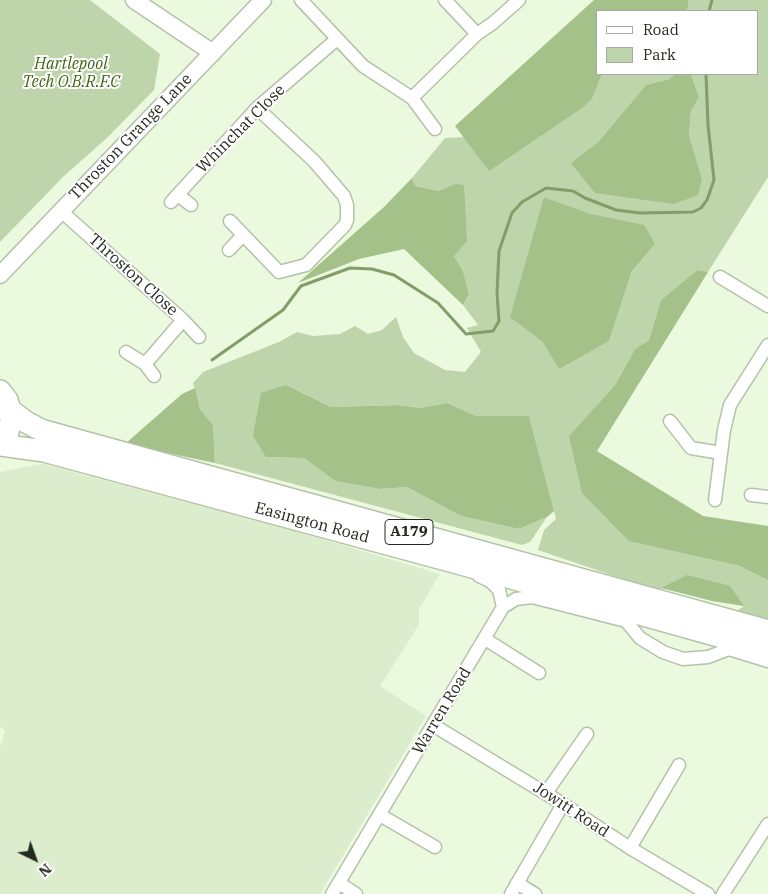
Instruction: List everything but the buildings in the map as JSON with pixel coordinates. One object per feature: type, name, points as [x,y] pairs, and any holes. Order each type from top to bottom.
[{"type":"highway","name":"Easington Road","points":[[0,390],[7,400],[11,422],[7,435],[0,444],[44,451],[454,562],[768,650]]},
{"type":"highway","name":"Easington Road","points":[[10,410],[26,422],[42,430],[768,631]]},
{"type":"street","points":[[134,0],[213,53]]},
{"type":"street","name":"Throston Grange Lane","points":[[0,275],[263,0]]},
{"type":"street","points":[[301,0],[363,66],[412,98],[436,129]]},
{"type":"street","points":[[445,0],[477,34]]},
{"type":"street","points":[[412,98],[477,34],[493,23],[518,0]]},
{"type":"street","name":"Whinchat Close","points":[[192,205],[174,198],[257,108],[337,39]]},
{"type":"street","points":[[230,221],[278,272],[306,265],[345,225],[348,214],[344,196],[314,161],[257,108]]},
{"type":"street","name":"Throston Close","points":[[61,211],[183,320],[145,364]]},
{"type":"street","points":[[229,250],[243,235]]},
{"type":"street","points":[[720,277],[768,306]]},
{"type":"street","points":[[183,320],[199,337]]},
{"type":"street","points":[[715,500],[724,430],[730,405],[768,345]]},
{"type":"street","points":[[126,352],[145,364],[154,376]]},
{"type":"street","points":[[670,421],[691,448],[721,453]]},
{"type":"street","points":[[751,495],[768,497]]},
{"type":"street","points":[[454,562],[474,575],[490,581],[498,590],[504,607],[516,600],[532,597],[626,621],[640,638],[663,652],[683,659],[708,657],[729,649],[768,661]]},
{"type":"street","name":"Warren Road","points":[[356,894],[335,889],[504,607]]},
{"type":"street","points":[[485,639],[539,673]]},
{"type":"street","name":"Jowitt Road","points":[[434,725],[564,804],[630,848],[708,894]]},
{"type":"street","points":[[546,793],[587,734]]},
{"type":"street","points":[[630,848],[679,765]]},
{"type":"street","points":[[535,894],[514,889],[564,804]]},
{"type":"street","points":[[380,815],[434,847]]},
{"type":"street","points":[[722,894],[768,824]]},
{"type":"shaded area","points":[[43,464],[285,528],[440,574],[419,609],[419,625],[380,686],[426,716],[320,894],[0,894],[0,748],[5,731],[0,727],[0,472]]},
{"type":"green space","name":"Hartlepool Tech O.B.R.F.C","points":[[0,0],[90,0],[160,54],[154,90],[108,137],[64,176],[0,242]]},
{"type":"green space","points":[[594,0],[689,0],[687,10],[596,10],[596,75],[602,75],[592,99],[582,108],[489,171],[455,126]]},
{"type":"green space","points":[[689,0],[768,0],[768,177],[708,272],[697,270],[661,300],[649,340],[635,349],[615,385],[569,436],[737,565],[768,580],[768,622],[735,612],[744,606],[661,588],[661,592],[538,550],[544,530],[556,519],[529,416],[476,416],[447,403],[420,408],[399,405],[331,407],[286,385],[266,457],[304,458],[335,481],[380,489],[407,487],[461,516],[519,529],[547,517],[530,542],[522,545],[215,463],[213,425],[200,409],[193,383],[203,372],[279,342],[297,332],[313,336],[340,334],[355,326],[368,334],[382,330],[396,317],[403,337],[414,353],[445,370],[465,372],[481,352],[467,328],[478,325],[463,305],[469,294],[463,271],[454,256],[455,184],[438,191],[415,186],[412,178],[445,138],[465,137],[489,170],[592,99],[602,75],[674,75],[671,79],[646,85],[599,141],[571,163],[702,179],[689,135],[691,111],[699,97],[691,75],[758,75],[758,10],[687,10]],"holes":[[[544,197],[591,214],[655,244],[632,271],[609,341],[559,368],[542,341]]]},
{"type":"green space","points":[[674,75],[691,75],[699,97],[691,111],[689,135],[702,179],[698,195],[674,204],[595,193],[571,163],[599,141],[646,85],[670,79]]},
{"type":"green space","points":[[412,178],[415,186],[438,191],[455,184],[464,185],[467,241],[454,256],[463,271],[469,294],[463,305],[404,249],[359,259],[298,283],[384,207]]},
{"type":"green space","points":[[544,197],[591,214],[644,225],[655,244],[632,271],[609,341],[559,369],[542,341],[510,317]]},
{"type":"green space","points":[[697,270],[708,272],[597,451],[703,516],[768,526],[768,580],[737,565],[629,541],[582,493],[569,436],[615,385],[635,349],[649,340],[661,300]]},
{"type":"green space","points":[[286,385],[331,407],[399,405],[420,408],[447,403],[476,416],[529,416],[554,511],[547,517],[519,529],[461,516],[407,487],[380,489],[335,481],[304,458],[266,457],[253,436],[261,393]]},
{"type":"green space","points":[[195,388],[200,409],[213,425],[215,463],[125,444],[182,394]]},
{"type":"green space","points":[[687,575],[730,586],[744,606],[712,601],[661,588]]},
{"type":"waterway","points":[[709,10],[712,0]]},
{"type":"waterway","points":[[212,360],[283,310],[301,286],[350,268],[372,269],[394,275],[438,303],[466,334],[493,331],[499,321],[497,293],[499,251],[512,213],[522,202],[546,188],[573,191],[585,198],[616,210],[640,213],[693,212],[701,208],[707,200],[714,180],[708,125],[706,75]]}]
